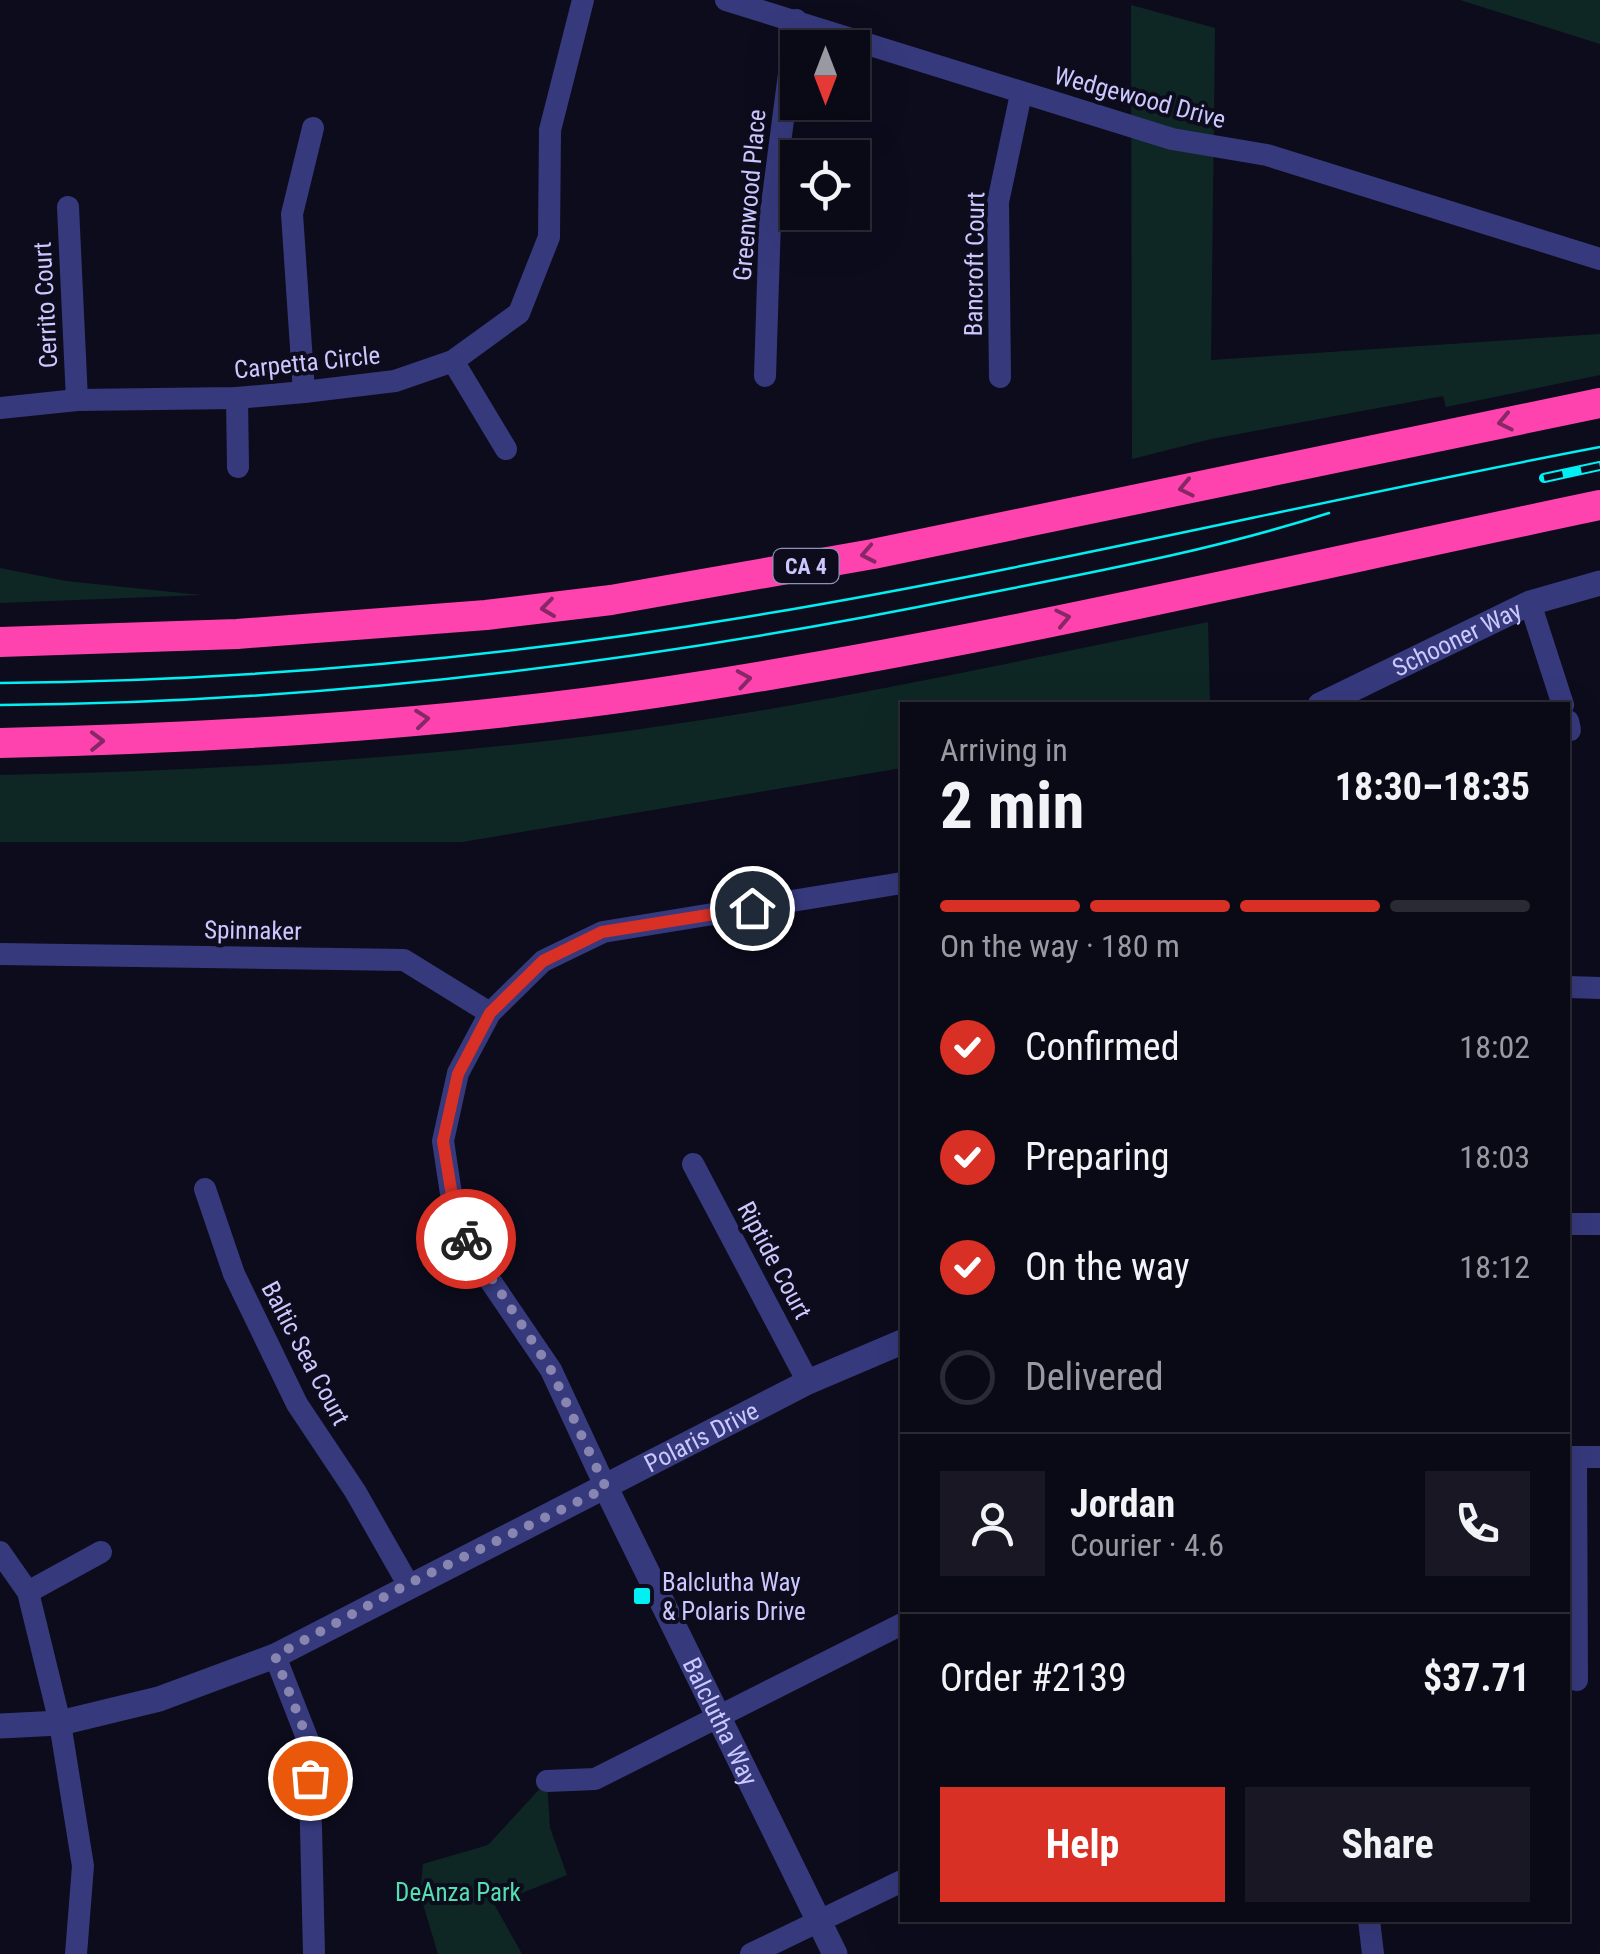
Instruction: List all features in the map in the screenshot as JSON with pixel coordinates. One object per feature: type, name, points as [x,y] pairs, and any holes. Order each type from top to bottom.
[{"type":"highway","name":"CA 4","points":[[0,642],[237,634],[486,615],[611,600],[873,554],[1600,403]]},
{"type":"highway","points":[[0,743],[287,730],[645,695],[996,632],[1600,504]]},
{"type":"street","name":"Carpetta Circle","points":[[0,408],[77,400],[237,398],[304,392],[395,381],[453,361],[519,312],[549,237],[550,130],[583,0]]},
{"type":"street","name":"Wedgewood Drive","points":[[726,0],[1172,139],[1267,155],[1600,258]]},
{"type":"street","name":"Greenwood Place","points":[[765,376],[770,220],[796,20]]},
{"type":"street","name":"Bancroft Court","points":[[1000,377],[998,202],[1021,94]]},
{"type":"street","points":[[304,392],[292,214],[313,128]]},
{"type":"street","name":"Cerrito Court","points":[[68,206],[77,400]]},
{"type":"street","points":[[453,361],[506,449]]},
{"type":"street","points":[[237,398],[238,467]]},
{"type":"street","name":"Schooner Way","points":[[1326,702],[1530,603],[1600,582]]},
{"type":"street","points":[[1530,603],[1561,702]]},
{"type":"street","points":[[606,1488],[551,1370],[482,1267],[456,1220],[443,1141],[458,1074],[490,1013],[543,961],[602,932],[900,883]]},
{"type":"street","name":"Spinnaker","points":[[0,954],[404,960],[490,1013]]},
{"type":"street","points":[[1570,987],[1600,988]]},
{"type":"street","name":"Riptide Court","points":[[693,1164],[808,1382]]},
{"type":"street","name":"Baltic Sea Court","points":[[205,1190],[234,1274],[297,1404],[356,1491],[408,1584]]},
{"type":"street","points":[[1570,1224],[1600,1224]]},
{"type":"street","name":"Polaris Drive","points":[[0,1726],[60,1723],[159,1699],[275,1656],[408,1584],[606,1488],[808,1382],[900,1343]]},
{"type":"street","points":[[1581,1680],[1572,1457],[1600,1457]]},
{"type":"street","name":"Balclutha Way","points":[[606,1488],[835,1954]]},
{"type":"street","points":[[0,1552],[28,1592],[60,1723],[83,1866],[76,1954]]},
{"type":"street","points":[[28,1592],[101,1552]]},
{"type":"street","points":[[548,1781],[595,1779],[900,1625]]},
{"type":"street","points":[[275,1656],[309,1743],[314,1954]]},
{"type":"street","points":[[750,1954],[900,1882]]},
{"type":"street","points":[[1369,1922],[1373,1954]]},
{"type":"green space","points":[[1460,0],[1600,0],[1600,44]]},
{"type":"green space","points":[[1131,5],[1215,28],[1211,360],[1600,334],[1600,375],[1446,407],[1443,396],[1211,439],[1132,459]]},
{"type":"green space","points":[[0,568],[66,581],[201,595],[0,603]]},
{"type":"green space","points":[[1208,622],[1210,702],[900,702],[900,768],[462,842],[0,842],[0,775],[289,764],[482,748],[674,724],[989,667]]},
{"type":"green space","name":"DeAnza Park","points":[[547,1781],[550,1828],[567,1875],[494,1904],[522,1954],[438,1954],[420,1894],[423,1864],[488,1845]]},
{"type":"tram line","points":[[0,683],[187,678],[374,665],[653,632],[960,578],[1600,447]]},
{"type":"tram line","points":[[0,705],[244,696],[365,687],[607,659],[848,620],[1104,570],[1240,539],[1329,513]]},
{"type":"railway","points":[[1544,478],[1600,466]]},
{"type":"way so far","points":[[310,1778],[309,1743],[275,1656],[408,1584],[606,1488],[551,1370],[466,1239]]},
{"type":"place","name":"Balclutha Way & Polaris Drive","points":[[642,1596]]},
{"type":"route","points":[[466,1239],[456,1220],[443,1141],[458,1074],[490,1013],[543,961],[602,932],[752,908]]}]
